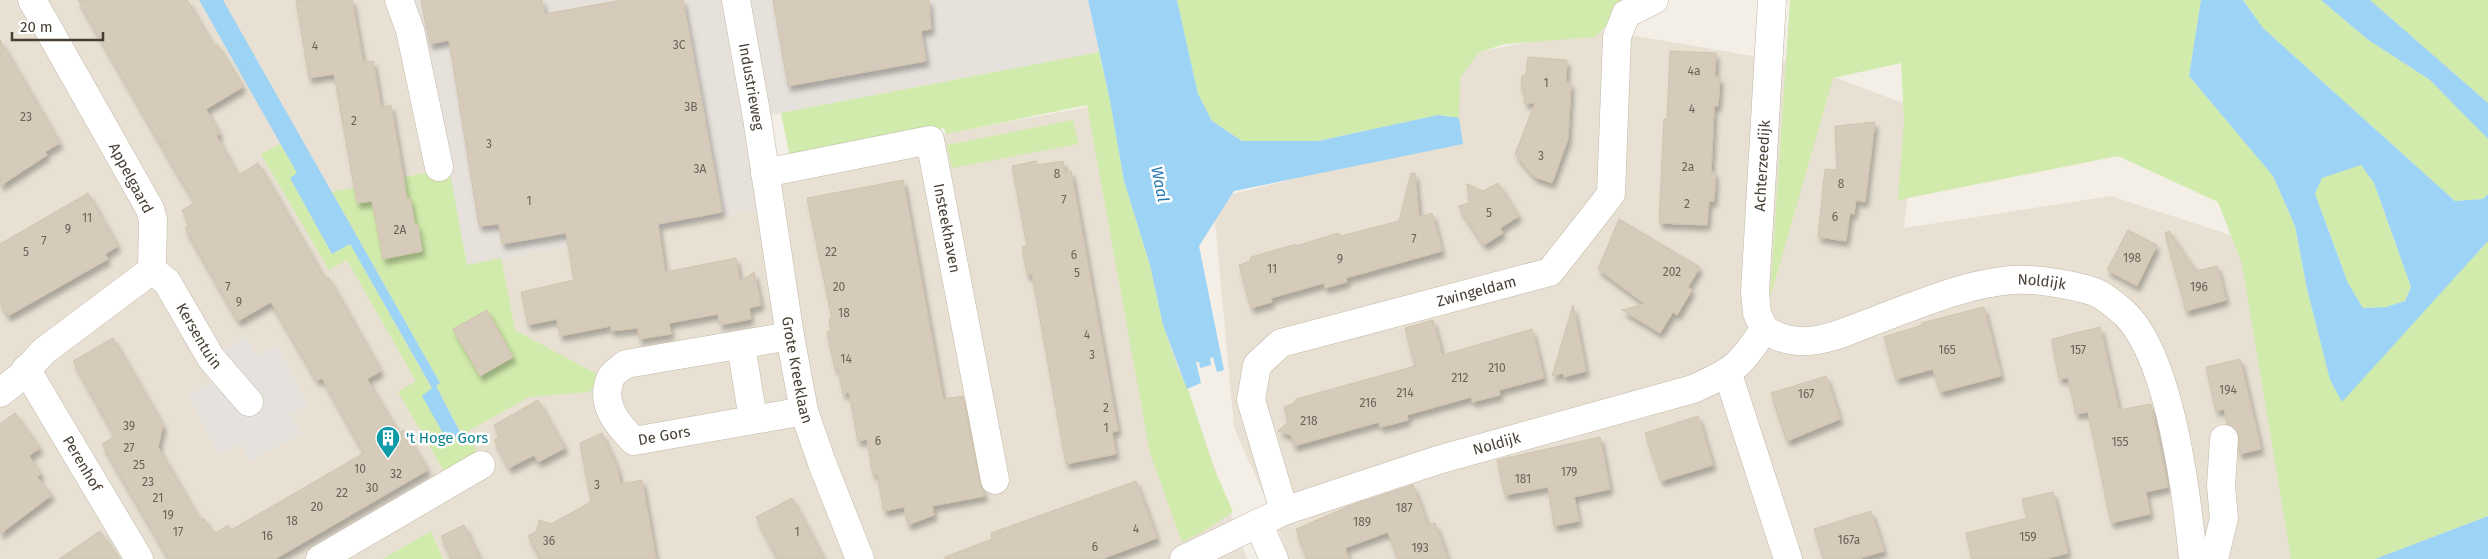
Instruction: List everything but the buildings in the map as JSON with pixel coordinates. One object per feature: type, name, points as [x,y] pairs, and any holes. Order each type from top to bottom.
[{"type":"street","name":"Appelgaard","points":[[32,0],[150,209],[152,220],[152,270]]},
{"type":"street","points":[[399,0],[410,30],[439,167]]},
{"type":"street","name":"Industrieweg","points":[[736,0],[765,173]]},
{"type":"street","name":"Zwingeldam","points":[[1274,559],[1264,520],[1251,400],[1257,365],[1281,343],[1550,272],[1611,194],[1617,37],[1626,14],[1654,0]]},
{"type":"street","points":[[1765,0],[1772,0]]},
{"type":"street","name":"Achterzeedijk","points":[[1764,329],[1757,313],[1755,292],[1772,0]]},
{"type":"street","name":"Insteekhaven","points":[[765,173],[930,140],[995,480]]},
{"type":"street","name":"Grote Kreeklaan","points":[[765,173],[790,336],[804,411],[822,463],[860,559]]},
{"type":"street","points":[[0,392],[44,351],[152,270]]},
{"type":"street","name":"Kersentuin","points":[[152,270],[167,282],[211,358],[249,402]]},
{"type":"street","name":"Noldijk","points":[[1184,559],[1264,520],[1438,460],[1693,389],[1728,374],[1742,361],[1764,329],[1790,342],[1813,341],[1837,335],[1956,290],[2014,280],[2056,284],[2095,293],[2123,312],[2143,336],[2159,372],[2188,504],[2194,559]]},
{"type":"street","name":"De Gors","points":[[790,336],[626,364],[612,376],[607,395],[610,408],[618,424],[634,441],[804,411]]},
{"type":"street","points":[[741,344],[753,419]]},
{"type":"street","name":"Perenhof","points":[[26,369],[139,559]]},
{"type":"street","points":[[1728,374],[1788,559]]},
{"type":"street","points":[[2214,559],[2224,518],[2221,486],[2224,439]]},
{"type":"street","points":[[320,559],[481,465]]},
{"type":"shaded area","points":[[0,0],[396,0],[790,163],[1087,107],[1247,559],[0,559]]},
{"type":"shaded area","points":[[396,0],[1088,0],[1099,52],[745,120],[758,210],[460,267]]},
{"type":"shaded area","points":[[1594,29],[1800,64],[1916,108],[1904,228],[2111,196],[2252,242],[2325,559],[1288,559],[1276,522],[1234,428],[1213,199],[1448,140],[1459,56]]},
{"type":"shaded area","points":[[246,337],[257,356],[276,345],[309,404],[291,414],[301,434],[250,462],[240,444],[220,455],[187,396],[212,382],[201,363]]},
{"type":"green space","points":[[1177,0],[1627,0],[1627,5],[1595,37],[1504,44],[1478,53],[1460,78],[1459,118],[1438,115],[1318,141],[1242,141],[1212,121],[1198,94]]},
{"type":"green space","points":[[1790,0],[2201,0],[2189,76],[2273,176],[2295,226],[2307,289],[2330,380],[2342,401],[2488,241],[2488,516],[2375,559],[2291,559],[2242,264],[2218,202],[2118,156],[1898,200],[1904,121],[1901,63],[1833,78],[1770,298]]},
{"type":"green space","points":[[2243,0],[2321,0],[2367,39],[2430,80],[2488,139],[2488,194],[2483,199],[2455,201],[2263,28]]},
{"type":"green space","points":[[2370,0],[2488,0],[2488,103]]},
{"type":"green space","points":[[1099,52],[1124,181],[1150,265],[1163,325],[1176,364],[1189,392],[1213,466],[1233,512],[1204,531],[1182,542],[1150,453],[1087,105],[946,134],[944,128],[790,157],[781,113]]},
{"type":"green space","points":[[1073,120],[1078,144],[952,168],[947,145]]},
{"type":"green space","points":[[280,144],[297,173],[290,178],[332,254],[350,244],[432,389],[422,396],[461,433],[436,386],[440,383],[332,192],[449,168],[467,265],[501,258],[515,330],[600,376],[590,392],[529,397],[468,431],[478,454],[444,471],[398,392],[416,381],[347,260],[329,270],[261,154]]},
{"type":"green space","points":[[2361,165],[2374,183],[2411,287],[2405,301],[2386,307],[2363,308],[2348,283],[2315,194],[2322,178]]},
{"type":"green space","points":[[431,531],[443,559],[383,559]]},
{"type":"water","points":[[199,0],[223,0],[440,383],[436,386],[461,434],[448,442],[422,396],[432,388],[350,244],[332,254],[290,178],[297,173]]},
{"type":"water","name":"Waal","points":[[1088,0],[1177,0],[1198,94],[1212,121],[1242,141],[1318,141],[1438,115],[1459,118],[1463,144],[1234,191],[1199,246],[1224,370],[1217,372],[1213,357],[1210,358],[1211,365],[1200,368],[1199,362],[1196,362],[1201,383],[1187,389],[1163,325],[1150,265],[1124,181],[1110,101]]},
{"type":"water","points":[[2201,0],[2243,0],[2263,28],[2455,201],[2483,199],[2488,194],[2488,241],[2342,402],[2330,380],[2307,289],[2295,226],[2273,176],[2189,76]],"holes":[[[2361,165],[2374,183],[2411,287],[2405,301],[2386,307],[2363,308],[2348,283],[2315,194],[2322,178]]]},
{"type":"water","points":[[2321,0],[2370,0],[2488,103],[2488,139],[2430,80],[2367,39]]},
{"type":"water","points":[[2488,516],[2488,559],[2375,559]]},
{"type":"place","name":"'t Hoge Gors","points":[[388,459]]}]
